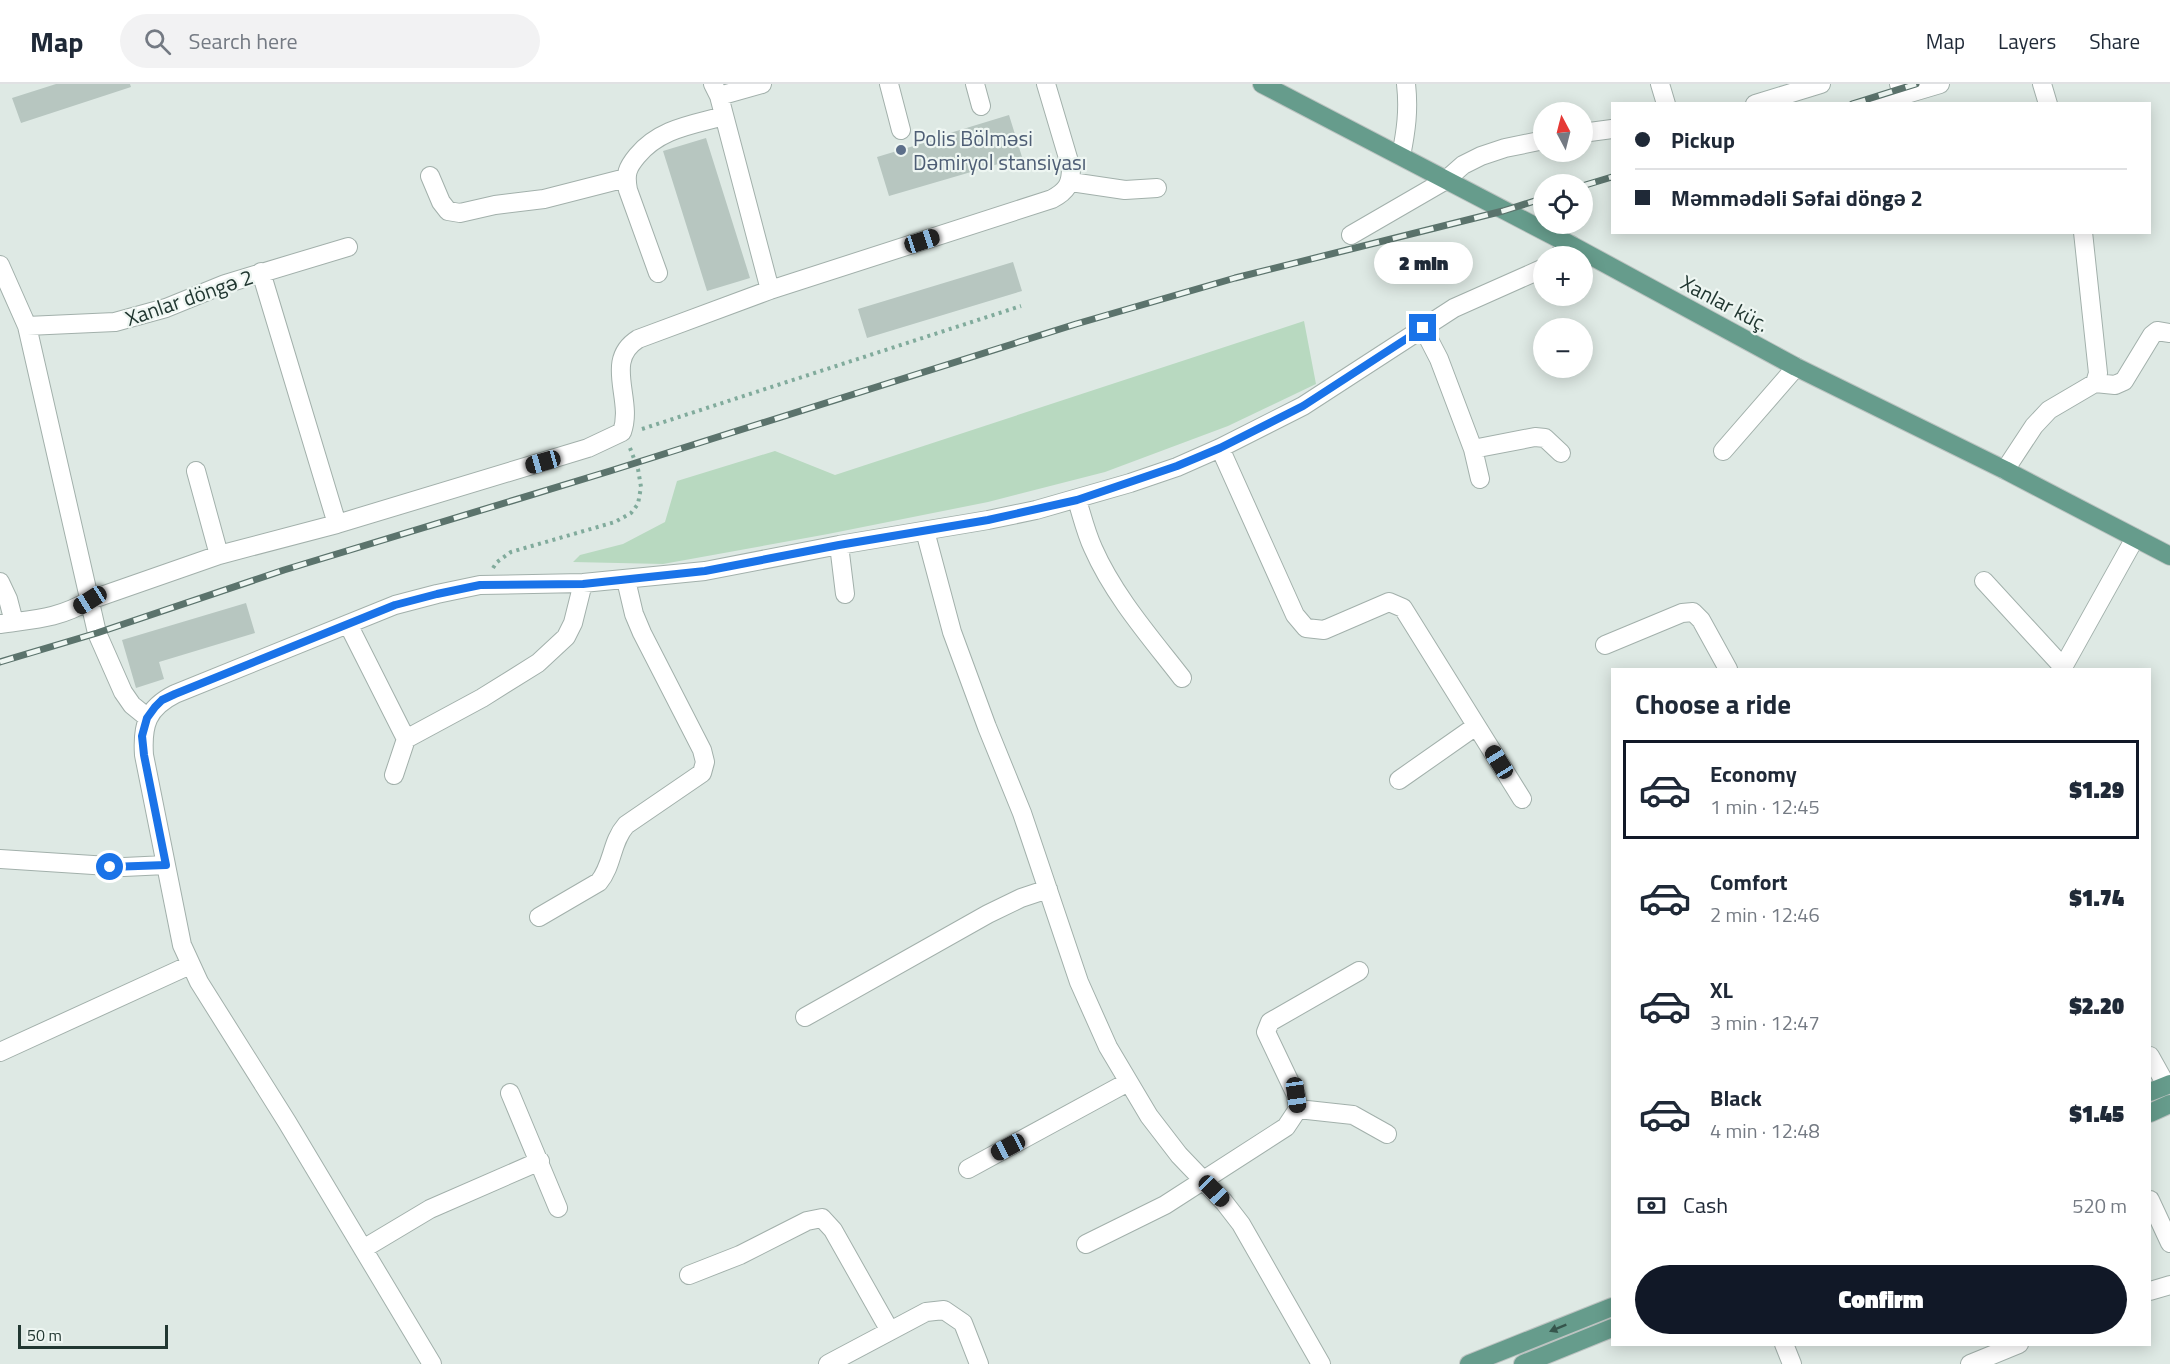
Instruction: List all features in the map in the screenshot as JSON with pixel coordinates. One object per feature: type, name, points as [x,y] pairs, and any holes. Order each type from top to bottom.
[{"type":"main road","name":"Xanlar küç.","points":[[1262,84],[1446,180],[1556,246]]},
{"type":"main road","name":"Xanlar küç.","points":[[1593,266],[2005,470],[2170,556]]},
{"type":"main road","points":[[2151,1113],[2170,1104]]},
{"type":"main road","points":[[1469,1364],[1611,1307]]},
{"type":"main road","points":[[1523,1364],[1611,1328]]},
{"type":"street","points":[[762,84],[716,90],[770,290]]},
{"type":"street","points":[[889,84],[901,130]]},
{"type":"street","points":[[975,84],[981,106]]},
{"type":"street","points":[[0,582],[8,599],[7,623],[41,619],[71,612],[90,600],[219,555],[337,524],[588,448],[622,432],[626,422],[626,411],[620,368],[621,356],[628,345],[638,339],[770,290],[1052,199],[1063,193],[1071,182],[1071,168],[1046,84]]},
{"type":"street","points":[[1401,156],[1409,106],[1406,84]]},
{"type":"street","points":[[1660,84],[1665,102]]},
{"type":"street","points":[[1762,102],[1821,84]]},
{"type":"street","points":[[1882,102],[1901,89],[1940,84]]},
{"type":"street","points":[[2042,84],[2047,102]]},
{"type":"street","points":[[658,273],[628,190],[627,168],[647,144],[668,131],[724,116]]},
{"type":"street","points":[[1593,132],[1611,129]]},
{"type":"street","points":[[1351,235],[1446,180],[1463,165],[1505,148],[1533,142]]},
{"type":"street","points":[[430,176],[441,202],[448,211],[460,213],[544,199],[626,178]]},
{"type":"street","points":[[1071,182],[1125,190],[1157,188]]},
{"type":"street","points":[[2083,234],[2098,373],[2095,383]]},
{"type":"street","name":"Xanlar döngə 2","points":[[27,326],[115,321],[166,308],[261,272],[348,247]]},
{"type":"street","points":[[0,265],[27,326],[97,633],[118,682],[132,705],[147,718]]},
{"type":"street","points":[[261,272],[337,524]]},
{"type":"street","points":[[432,1364],[189,965],[166,865],[142,736],[147,718],[162,700],[395,605],[437,594],[480,585],[583,584],[705,571],[1017,514],[1077,500],[1177,466],[1220,448],[1303,406],[1454,308],[1533,273]]},
{"type":"street","points":[[1423,328],[1433,344],[1473,449],[1480,479]]},
{"type":"street","points":[[2005,470],[2034,426],[2049,410],[2095,383],[2115,385],[2124,381],[2152,335],[2157,331],[2170,333]]},
{"type":"street","points":[[1723,451],[1796,367]]},
{"type":"street","points":[[1473,449],[1535,437],[1545,438],[1561,453]]},
{"type":"street","points":[[1220,448],[1295,615],[1306,628],[1324,630],[1389,602],[1403,608],[1522,799]]},
{"type":"street","points":[[196,471],[219,555]]},
{"type":"street","points":[[1077,500],[1094,550],[1108,577],[1182,678]]},
{"type":"street","points":[[925,531],[952,632],[1022,813],[1090,1010],[1108,1047],[1149,1116],[1179,1155],[1224,1202],[1241,1224],[1321,1364]]},
{"type":"street","points":[[1984,580],[2063,668],[2135,538]]},
{"type":"street","points":[[839,545],[845,594]]},
{"type":"street","points":[[538,917],[600,882],[606,873],[618,834],[626,825],[702,773],[705,762],[702,750],[642,633],[634,614],[626,580]]},
{"type":"street","points":[[394,775],[406,739],[482,698],[538,663],[566,637],[573,623],[583,584]]},
{"type":"street","points":[[1605,645],[1682,613],[1693,612],[1701,620],[1727,668]]},
{"type":"street","points":[[348,624],[406,739]]},
{"type":"street","points":[[1399,780],[1476,726]]},
{"type":"street","points":[[0,859],[124,867],[166,865]]},
{"type":"street","points":[[804,1017],[987,914],[1021,898],[1048,889]]},
{"type":"street","points":[[0,1052],[189,965]]},
{"type":"street","points":[[1086,1244],[1165,1205],[1286,1127],[1298,1109],[1296,1095],[1266,1032],[1270,1022],[1359,971]]},
{"type":"street","points":[[2151,1059],[2162,1087]]},
{"type":"street","points":[[968,1169],[1128,1082]]},
{"type":"street","points":[[510,1093],[558,1208]]},
{"type":"street","points":[[1298,1109],[1353,1115],[1387,1134]]},
{"type":"street","points":[[363,1249],[430,1209],[540,1161]]},
{"type":"street","points":[[2151,1202],[2170,1243]]},
{"type":"street","points":[[689,1275],[740,1255],[807,1221],[822,1218],[833,1230],[890,1331]]},
{"type":"street","points":[[2151,1291],[2170,1285]]},
{"type":"street","points":[[828,1364],[926,1312],[944,1310],[963,1323],[979,1364]]},
{"type":"street","points":[[1785,1346],[1792,1364]]},
{"type":"street","points":[[1970,1364],[2014,1346]]},
{"type":"path","points":[[480,585],[497,562],[511,552],[615,522],[631,513],[638,504],[641,487],[638,469],[622,432],[643,428],[1021,306]]},
{"type":"green space","points":[[1304,321],[1316,384],[1228,426],[1105,472],[988,502],[663,564],[573,562],[580,555],[623,544],[665,522],[677,481],[775,451],[835,475]]},
{"type":"building","points":[[56,84],[130,84],[131,87],[21,123],[12,98]]},
{"type":"building","points":[[1009,115],[1022,157],[889,196],[877,157]]},
{"type":"building","points":[[706,138],[750,278],[707,291],[663,151]]},
{"type":"building","points":[[1013,262],[1022,291],[867,338],[858,309]]},
{"type":"building","points":[[246,603],[255,633],[159,662],[164,679],[136,688],[122,640]]},
{"type":"railway","points":[[1858,102],[1916,84]]},
{"type":"railway","points":[[1593,183],[1611,177]]},
{"type":"railway","points":[[0,662],[97,633],[284,570],[610,471],[1076,324],[1235,278],[1533,201]]},
{"type":"place","name":"Polis Bölməsi Dəmiryol stansiyası","points":[[901,150]]},
{"type":"route","points":[[110,867],[166,865],[142,736],[147,718],[155,707],[162,700],[175,694],[395,605],[437,594],[480,585],[583,584],[705,571],[839,545],[988,520],[1077,500],[1177,466],[1220,448],[1303,406],[1423,328]]}]
